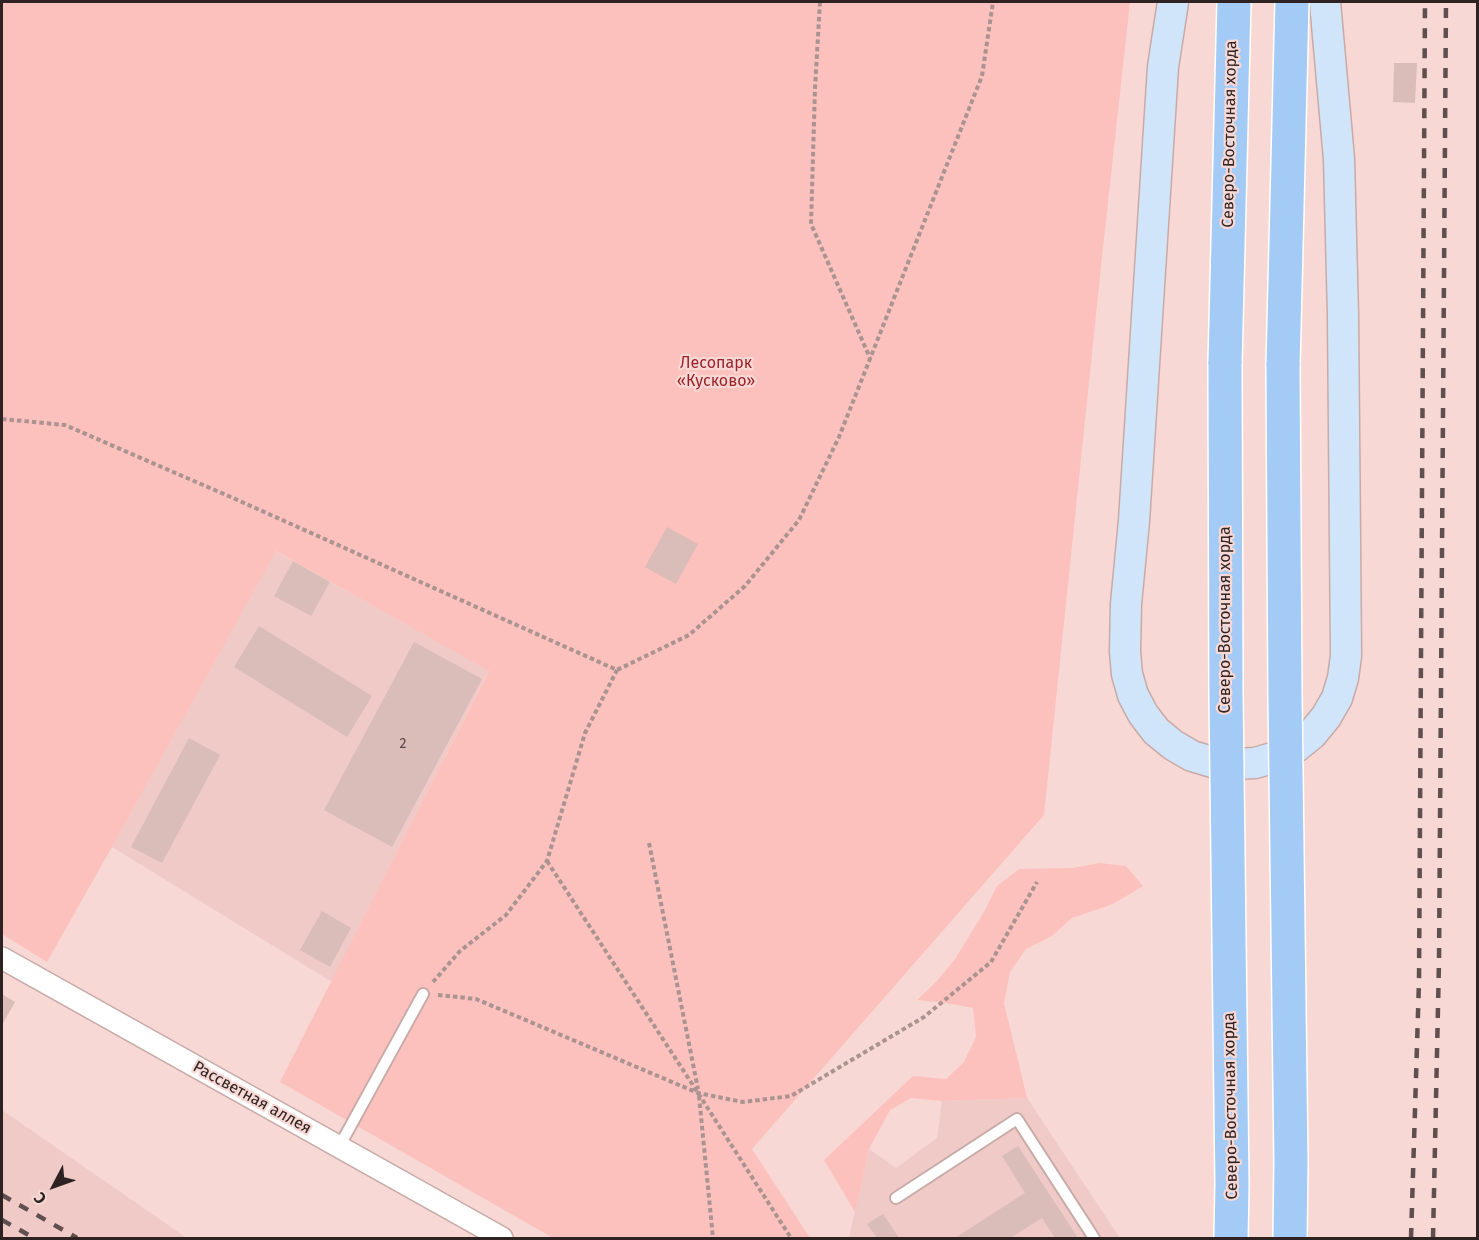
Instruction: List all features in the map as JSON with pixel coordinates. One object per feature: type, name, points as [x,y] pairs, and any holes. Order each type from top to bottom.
[{"type":"main road","points":[[1173,2],[1162,79],[1134,521],[1126,604],[1125,652],[1127,674],[1133,695],[1143,714],[1156,731],[1173,745],[1192,756],[1212,762],[1234,764],[1255,763],[1276,757],[1296,747],[1312,734],[1326,717],[1337,698],[1346,656],[1343,315],[1339,159],[1325,2]]},
{"type":"main road","name":"Северо-Восточная хорда","points":[[1232,1239],[1224,364],[1234,2]]},
{"type":"main road","points":[[1290,1239],[1283,366],[1292,2]]},
{"type":"street","name":"Рассветная аллея","points":[[2,958],[502,1239]]},
{"type":"lane","points":[[339,1147],[423,993]]},
{"type":"lane","points":[[896,1198],[1017,1119],[1094,1239]]},
{"type":"path","points":[[820,2],[811,224],[870,359]]},
{"type":"path","points":[[423,993],[460,951],[506,915],[547,861],[585,733],[617,670],[689,635],[745,586],[799,520],[839,437],[982,76],[993,2]]},
{"type":"path","points":[[2,419],[65,425],[244,502],[617,670]]},
{"type":"path","points":[[649,843],[698,1093],[713,1239]]},
{"type":"path","points":[[547,861],[791,1239]]},
{"type":"path","points":[[423,993],[476,999],[698,1093],[742,1102],[791,1096],[924,1017],[991,962],[1037,882]]},
{"type":"shaded area","points":[[275,551],[489,670],[332,982],[112,847]]},
{"type":"shaded area","points":[[1027,1098],[1120,1238],[849,1238],[869,1149],[896,1168],[937,1138],[942,1101]]},
{"type":"shaded area","points":[[2,1110],[184,1236],[187,1238],[2,1238]]},
{"type":"green space","name":"Лесопарк «Кусково»","points":[[2,2],[1130,2],[1044,815],[752,1149],[810,1238],[553,1238],[280,1082],[489,671],[276,551],[47,962],[2,934]]},
{"type":"green space","points":[[1099,863],[1126,866],[1143,886],[1113,904],[1072,918],[1052,936],[1026,949],[1010,972],[1004,1003],[1027,1098],[942,1101],[911,1098],[890,1110],[869,1149],[855,1212],[824,1160],[913,1076],[946,1079],[964,1062],[976,1037],[973,1008],[917,1000],[938,980],[955,959],[997,886],[1019,869],[1073,868]]},
{"type":"building","points":[[1394,63],[1417,63],[1415,103],[1393,102]]},
{"type":"building","points":[[667,527],[698,544],[676,584],[645,567]]},
{"type":"building","points":[[293,561],[330,582],[311,616],[274,596]]},
{"type":"building","points":[[259,626],[372,696],[347,737],[234,667]]},
{"type":"building","points":[[414,642],[482,679],[392,847],[324,810]]},
{"type":"building","points":[[189,738],[220,755],[162,863],[131,847]]},
{"type":"building","points":[[322,911],[351,928],[330,967],[300,950]]},
{"type":"building","points":[[2,994],[15,1002],[2,1025]]},
{"type":"building","points":[[1018,1146],[1078,1238],[1055,1238],[1042,1218],[1010,1238],[955,1238],[1025,1193],[1002,1156]]},
{"type":"building","points":[[883,1214],[899,1238],[877,1238],[867,1224]]},
{"type":"railway","points":[[1411,1238],[1419,981],[1425,2]]},
{"type":"railway","points":[[1433,1238],[1439,961],[1446,2]]},
{"type":"railway","points":[[2,1195],[77,1238]]},
{"type":"railway","points":[[2,1220],[34,1238]]}]
